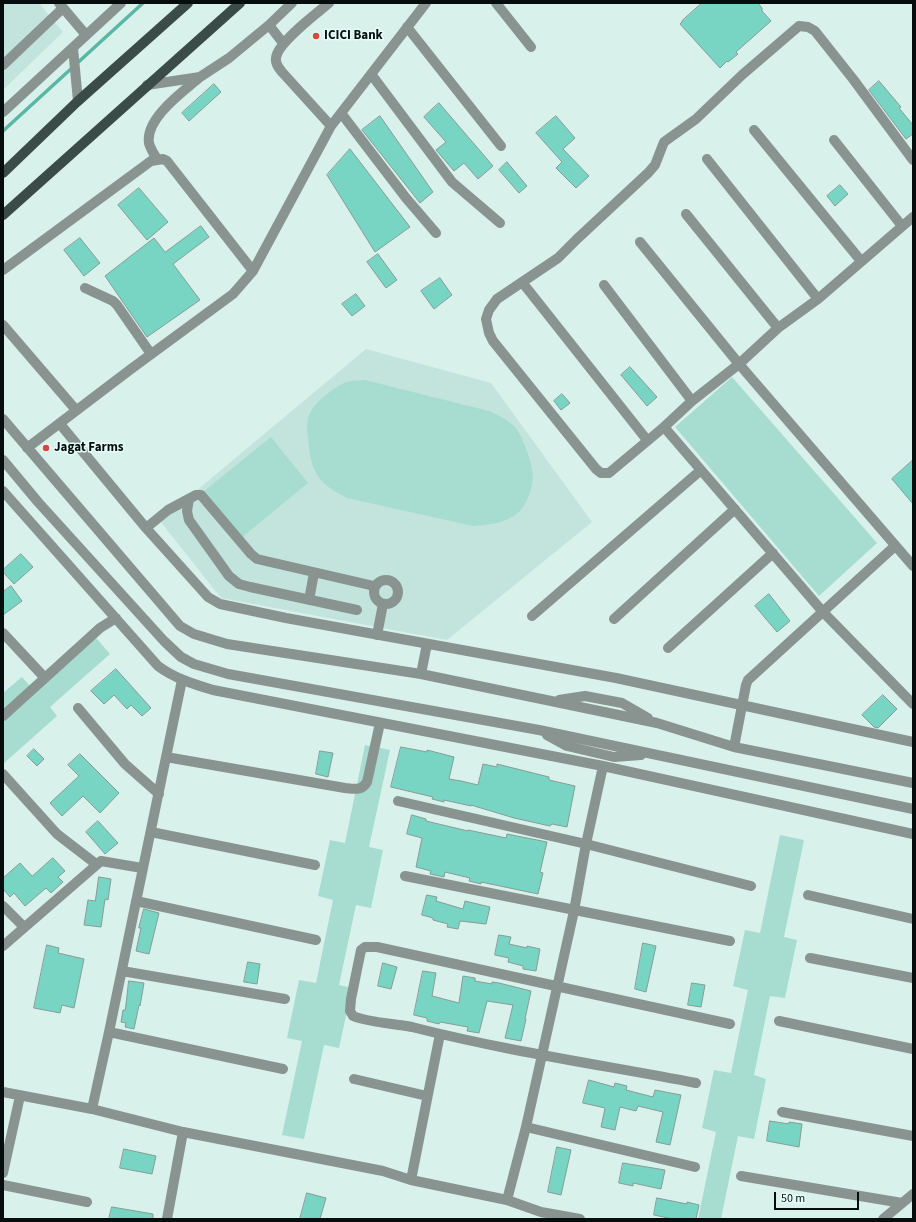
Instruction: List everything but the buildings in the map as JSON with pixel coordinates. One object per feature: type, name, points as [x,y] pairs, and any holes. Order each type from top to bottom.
[{"type":"main road","points":[[3,173],[78,101],[188,3]]},
{"type":"main road","points":[[3,215],[240,3]]},
{"type":"street","points":[[3,112],[121,3]]},
{"type":"street","points":[[157,159],[149,143],[149,132],[159,114],[200,77],[229,58],[269,25],[292,3]]},
{"type":"street","points":[[329,3],[283,43],[275,60],[277,65],[331,126]]},
{"type":"street","points":[[27,448],[233,294],[253,271],[331,126],[426,3]]},
{"type":"street","points":[[496,3],[531,47]]},
{"type":"street","points":[[3,65],[61,5],[86,35]]},
{"type":"street","points":[[269,25],[283,43]]},
{"type":"street","points":[[913,160],[853,79],[814,32],[808,27],[799,26],[742,75],[696,120],[664,142],[655,165],[648,173],[558,258],[496,299],[489,310],[486,319],[487,326],[493,341],[596,469],[601,473],[609,473],[664,427],[692,401],[739,364],[778,328],[818,299],[913,217]]},
{"type":"street","points":[[407,27],[501,146]]},
{"type":"street","points":[[73,48],[78,101]]},
{"type":"street","points":[[371,74],[452,182],[500,223]]},
{"type":"street","points":[[147,85],[200,77]]},
{"type":"street","points":[[341,113],[406,198],[436,234]]},
{"type":"street","points":[[754,130],[861,261]]},
{"type":"street","points":[[834,140],[902,226]]},
{"type":"street","points":[[3,270],[151,161],[163,159],[167,161],[253,271]]},
{"type":"street","points":[[707,159],[818,299]]},
{"type":"street","points":[[686,214],[778,328]]},
{"type":"street","points":[[640,242],[739,364],[913,566]]},
{"type":"street","points":[[522,282],[647,440]]},
{"type":"street","points":[[604,286],[692,401]]},
{"type":"street","points":[[84,288],[112,301],[117,305],[151,354]]},
{"type":"street","points":[[3,325],[76,410]]},
{"type":"street","points":[[3,419],[180,626],[194,634],[227,644],[421,674],[553,701],[585,696],[622,703],[657,723],[734,747],[913,783]]},
{"type":"street","points":[[60,424],[146,528],[208,597],[220,604],[286,618],[616,678],[913,742]]},
{"type":"street","points":[[664,427],[823,612],[913,704]]},
{"type":"street","points":[[3,460],[38,502],[164,641],[181,657],[194,664],[228,674],[539,730],[913,809]]},
{"type":"street","points":[[532,616],[701,470]]},
{"type":"street","points":[[3,490],[158,666],[168,674],[182,680],[213,690],[603,766],[913,834]]},
{"type":"street","points":[[146,528],[168,510],[196,495],[201,495],[251,554],[258,558],[374,586]]},
{"type":"street","points":[[189,499],[187,511],[189,520],[229,576],[235,582],[357,610]]},
{"type":"street","points":[[26,516],[38,502]]},
{"type":"street","points":[[614,619],[735,509]]},
{"type":"street","points":[[734,747],[748,680],[895,546]]},
{"type":"street","points":[[668,648],[773,553]]},
{"type":"street","points":[[309,600],[314,572]]},
{"type":"street","points":[[383,579],[390,580],[396,586],[398,594],[396,599],[390,604],[383,604],[377,601],[374,596],[374,586],[383,579]]},
{"type":"street","points":[[377,635],[383,604]]},
{"type":"street","points":[[3,716],[100,628],[116,618]]},
{"type":"street","points":[[3,633],[45,678]]},
{"type":"street","points":[[421,674],[427,644]]},
{"type":"street","points":[[92,1109],[110,1032],[142,868],[151,832],[182,680]]},
{"type":"street","points":[[78,708],[124,764],[158,794]]},
{"type":"street","points":[[166,757],[345,788],[360,789],[366,782],[380,723]]},
{"type":"street","points":[[507,1200],[526,1127],[556,985],[574,911],[586,844],[603,766]]},
{"type":"street","points":[[3,774],[57,834],[96,864]]},
{"type":"street","points":[[398,801],[586,844],[751,886]]},
{"type":"street","points":[[151,832],[315,865]]},
{"type":"street","points":[[3,946],[101,861],[142,868]]},
{"type":"street","points":[[405,876],[730,941]]},
{"type":"street","points":[[808,896],[913,919]]},
{"type":"street","points":[[136,901],[316,940]]},
{"type":"street","points":[[3,906],[24,927]]},
{"type":"street","points":[[696,1083],[541,1054],[353,1016],[350,1011],[351,999],[361,950],[365,947],[377,947],[730,1024]]},
{"type":"street","points":[[810,958],[913,978]]},
{"type":"street","points":[[122,971],[284,999]]},
{"type":"street","points":[[779,1021],[913,1049]]},
{"type":"street","points":[[110,1032],[283,1069]]},
{"type":"street","points":[[411,1180],[440,1034]]},
{"type":"street","points":[[354,1079],[427,1096]]},
{"type":"street","points":[[3,1092],[92,1109],[183,1132],[383,1171],[411,1180],[507,1200],[540,1215],[580,1219]]},
{"type":"street","points":[[3,1173],[20,1096]]},
{"type":"street","points":[[782,1112],[913,1136]]},
{"type":"street","points":[[526,1127],[694,1166]]},
{"type":"street","points":[[167,1219],[183,1132]]},
{"type":"street","points":[[741,1176],[902,1203]]},
{"type":"street","points":[[3,1185],[87,1202]]},
{"type":"street","points":[[883,1219],[913,1194]]},
{"type":"shaded area","points":[[3,3],[39,3],[63,32],[3,90]]},
{"type":"shaded area","points":[[366,349],[491,383],[592,522],[447,640],[221,598],[160,521]]},
{"type":"shaded area","points":[[732,377],[877,543],[819,596],[675,427]]},
{"type":"shaded area","points":[[365,380],[489,411],[512,424],[518,431],[524,444],[533,472],[532,487],[527,501],[522,509],[509,519],[491,524],[473,526],[347,498],[328,487],[313,468],[307,431],[308,417],[317,403],[335,388],[346,382]]},
{"type":"shaded area","points":[[271,437],[308,483],[241,538],[203,492]]},
{"type":"shaded area","points":[[91,632],[110,654],[50,707],[57,716],[3,764],[3,693],[22,677],[30,686]]},
{"type":"shaded area","points":[[365,745],[390,750],[369,847],[383,850],[371,908],[356,905],[339,985],[352,988],[339,1048],[324,1045],[304,1139],[282,1135],[302,1041],[287,1038],[299,980],[316,983],[333,900],[318,896],[330,840],[345,843]]},
{"type":"shaded area","points":[[780,835],[804,840],[784,937],[797,940],[785,998],[770,996],[754,1075],[766,1079],[754,1139],[738,1136],[721,1219],[698,1219],[716,1132],[702,1128],[714,1070],[731,1073],[748,990],[733,986],[745,930],[760,933]]},
{"type":"waterway","points":[[3,131],[143,3]]},
{"type":"place","name":"ICICI Bank","points":[[316,36]]},
{"type":"place","name":"Jagat Farms","points":[[46,448]]}]
